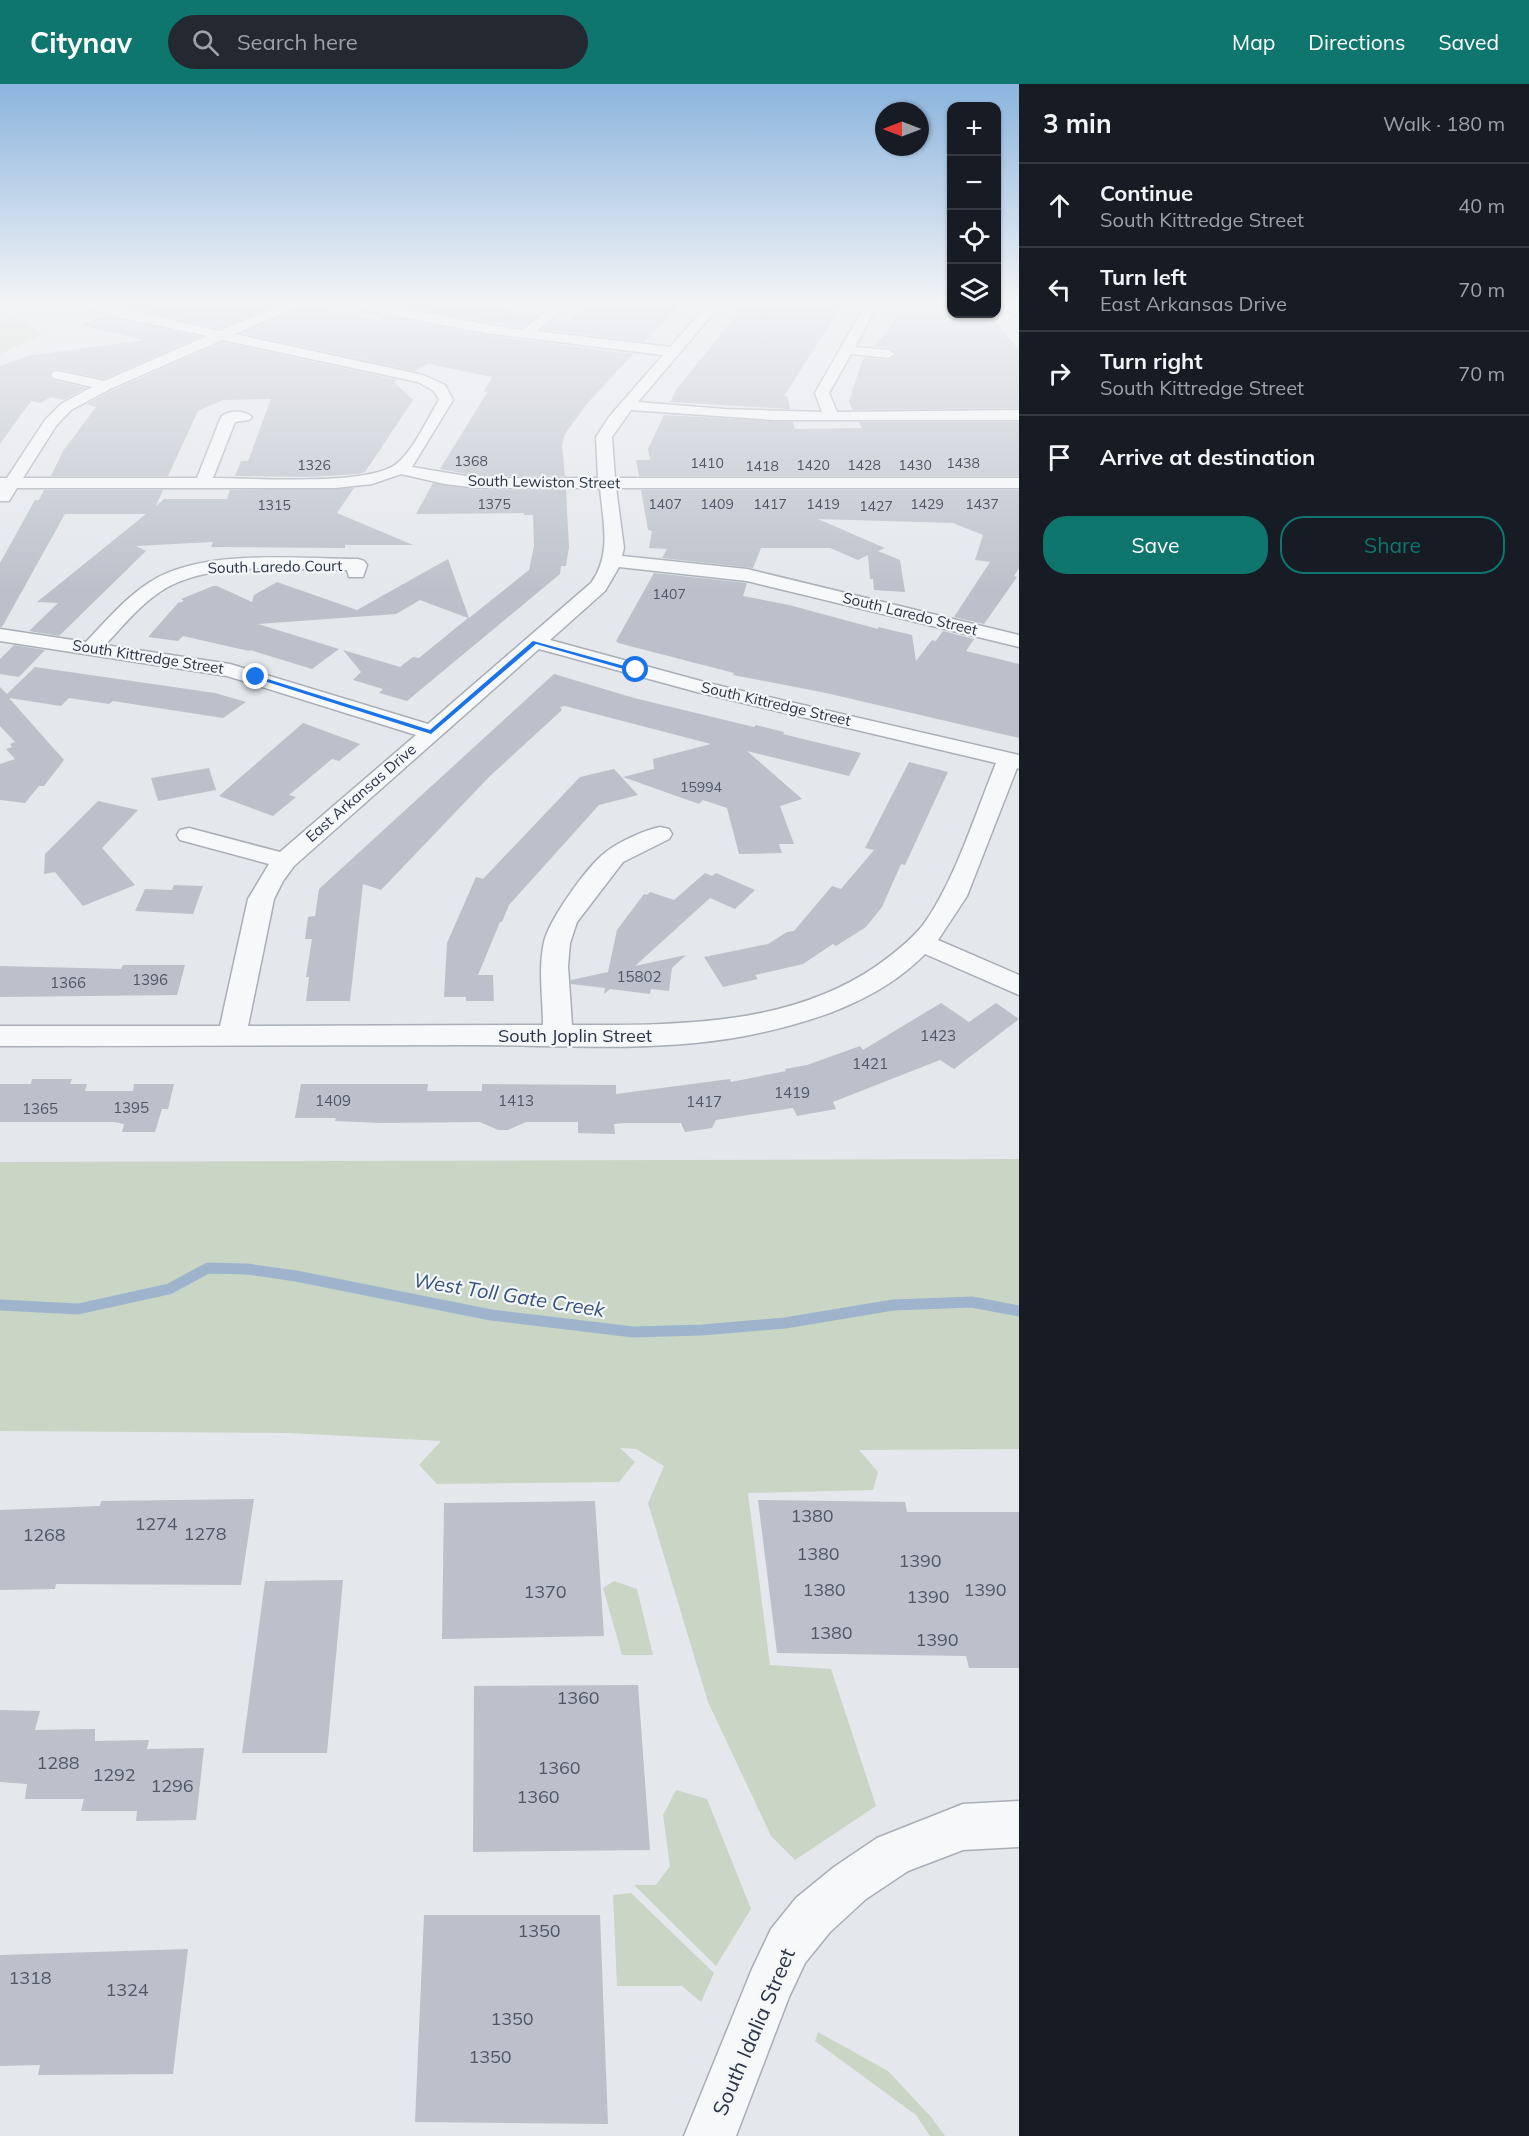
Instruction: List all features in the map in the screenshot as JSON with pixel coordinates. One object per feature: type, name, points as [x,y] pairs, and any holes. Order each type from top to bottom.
[{"type":"street","points":[[0,502],[6,483],[58,413],[77,400]]},
{"type":"street","points":[[400,469],[410,460],[444,406],[445,400]]},
{"type":"street","points":[[614,561],[615,548],[603,447],[604,437],[608,428],[632,400]]},
{"type":"street","points":[[825,400],[831,415]]},
{"type":"street","points":[[627,405],[708,414],[1019,415]]},
{"type":"street","points":[[203,483],[229,417],[244,417]]},
{"type":"street","name":"South Lewiston Street","points":[[6,483],[353,482],[385,476],[400,469],[466,482],[1019,483]]},
{"type":"street","name":"South Laredo Street","points":[[614,561],[715,570],[800,588],[1019,641]]},
{"type":"street","name":"East Arkansas Drive","points":[[232,1036],[261,899],[271,879],[285,861],[598,587],[614,561]]},
{"type":"street","name":"South Laredo Court","points":[[91,648],[147,593],[181,570],[221,566],[358,566],[356,573]]},
{"type":"street","points":[[800,588],[816,571]]},
{"type":"street","name":"South Kittredge Street","points":[[0,635],[230,670],[431,732]]},
{"type":"street","name":"South Kittredge Street","points":[[535,642],[704,688],[1014,760]]},
{"type":"street","name":"South Joplin Street","points":[[0,1036],[667,1035],[708,1032],[786,1018],[852,993],[881,977],[923,943],[946,913],[1014,760]]},
{"type":"street","points":[[558,1036],[555,966],[557,943],[564,922],[614,857],[660,834]]},
{"type":"street","points":[[189,835],[285,861]]},
{"type":"street","points":[[923,943],[1019,986]]},
{"type":"street","name":"South Idalia Street","points":[[710,2136],[769,1986],[788,1946],[813,1915],[850,1883],[901,1851],[963,1827],[1019,1824]]},
{"type":"green space","points":[[1019,1159],[1019,1449],[859,1450],[878,1472],[873,1490],[748,1493],[770,1665],[831,1669],[876,1806],[795,1860],[771,1836],[708,1702],[648,1503],[664,1466],[636,1449],[620,1448],[635,1462],[619,1482],[437,1484],[419,1465],[441,1441],[289,1433],[0,1431],[0,1162]]},
{"type":"green space","points":[[614,1581],[637,1589],[653,1655],[622,1655],[603,1588]]},
{"type":"green space","points":[[676,1790],[707,1799],[751,1909],[716,1966],[634,1885],[656,1885],[670,1866],[663,1815]]},
{"type":"green space","points":[[631,1893],[714,1973],[701,2002],[682,1986],[617,1986],[613,1895]]},
{"type":"green space","points":[[818,2032],[888,2071],[932,2118],[945,2136],[930,2136],[916,2115],[815,2041]]},
{"type":"building","points":[[0,400],[46,400],[40,403],[31,401],[0,444]]},
{"type":"building","points":[[94,400],[235,400],[223,400],[198,411],[168,476],[51,476],[63,451],[96,407],[86,404]]},
{"type":"building","points":[[271,400],[413,400],[365,472],[308,477],[235,476],[241,461],[248,461]]},
{"type":"building","points":[[483,400],[591,400],[565,434],[562,445],[565,476],[478,476],[440,469]]},
{"type":"building","points":[[671,400],[788,400],[790,409],[670,402]]},
{"type":"building","points":[[850,400],[1019,400],[1019,408],[853,410]]},
{"type":"building","points":[[664,415],[793,422],[795,429],[862,428],[859,422],[1019,422],[1019,476],[639,476],[636,460],[650,460],[648,449]]},
{"type":"building","points":[[433,483],[478,490],[566,490],[569,547],[566,566],[561,566],[560,574],[407,701],[379,693],[383,689],[353,680],[361,672],[343,650],[400,667],[413,657],[419,658],[468,618],[420,600],[396,614],[258,624],[339,649],[312,669],[250,650],[183,636],[178,641],[148,637],[178,603],[184,601],[181,599],[213,586],[252,602],[254,595],[277,582],[357,610],[448,559],[469,618],[529,570],[534,546],[533,515],[524,515],[524,513],[416,514]]},
{"type":"building","points":[[354,488],[337,513],[413,545],[345,545],[345,548],[211,547],[213,542],[136,546],[146,551],[59,636],[29,631],[58,603],[37,602],[146,514],[65,514],[0,627],[0,563],[35,500],[39,500],[44,490],[163,490],[156,506],[164,499],[227,499],[230,490]]},
{"type":"building","points":[[641,490],[1019,490],[1019,568],[1014,576],[1017,577],[984,624],[954,617],[990,562],[975,560],[983,535],[953,523],[818,519],[885,548],[878,551],[900,560],[905,592],[874,590],[873,579],[870,579],[868,555],[858,560],[830,548],[761,548],[753,568],[662,558],[667,549],[649,548],[652,531],[648,530]]},
{"type":"building","points":[[654,573],[747,583],[743,596],[912,635],[916,661],[932,640],[936,641],[943,631],[974,639],[966,651],[1019,664],[1019,738],[826,693],[733,675],[734,673],[618,643],[616,641]]},
{"type":"building","points":[[14,645],[45,650],[19,677],[0,674],[0,659]]},
{"type":"building","points":[[35,667],[215,693],[246,702],[223,718],[113,701],[109,704],[69,698],[61,706],[9,698],[64,760],[44,786],[39,786],[25,803],[0,800],[0,764],[15,759],[6,749],[12,747],[10,744],[15,742],[0,726],[0,687],[7,694]]},
{"type":"building","points":[[554,674],[634,698],[754,727],[756,725],[861,753],[849,776],[747,751],[802,799],[780,806],[794,844],[779,844],[782,853],[739,854],[727,808],[703,800],[699,804],[623,777],[654,769],[653,759],[711,744],[565,706],[560,707],[562,710],[489,777],[381,890],[363,884],[350,1001],[306,1001],[309,977],[306,977],[312,939],[305,939],[308,917],[315,916],[319,889]]},
{"type":"building","points":[[303,723],[360,744],[339,761],[332,759],[289,795],[296,797],[273,816],[219,796]]},
{"type":"building","points":[[909,762],[948,772],[905,865],[901,864],[882,907],[866,927],[836,946],[833,944],[803,964],[755,975],[758,979],[723,987],[704,957],[768,944],[787,932],[794,931],[832,886],[841,889],[874,850],[865,848]]},
{"type":"building","points":[[209,768],[216,790],[158,801],[151,778]]},
{"type":"building","points":[[614,769],[638,795],[599,805],[509,905],[478,975],[493,975],[494,1001],[466,1001],[466,997],[444,997],[447,943],[476,877],[483,879],[580,777]]},
{"type":"building","points":[[98,801],[138,810],[102,848],[135,885],[83,906],[55,872],[44,874],[45,854]]},
{"type":"building","points":[[705,873],[712,876],[716,873],[755,890],[735,909],[710,898],[635,966],[686,955],[672,968],[669,991],[651,989],[650,994],[610,989],[604,994],[605,988],[571,984],[571,980],[608,972],[617,930],[644,894],[647,895],[650,892],[674,900]]},
{"type":"building","points":[[174,885],[203,886],[193,914],[135,911],[145,889],[172,890]]},
{"type":"building","points":[[123,965],[185,965],[177,995],[0,997],[0,966],[121,969]]},
{"type":"building","points":[[941,1003],[969,1022],[996,1003],[1019,1019],[954,1069],[940,1060],[833,1102],[836,1109],[797,1116],[793,1108],[716,1120],[712,1128],[685,1132],[681,1123],[614,1124],[615,1134],[578,1133],[578,1122],[526,1122],[508,1130],[498,1130],[480,1122],[380,1123],[335,1121],[336,1118],[295,1118],[301,1084],[428,1084],[427,1091],[482,1091],[482,1084],[616,1085],[616,1094],[730,1079],[731,1082],[786,1071],[785,1069],[807,1065],[860,1046],[863,1050]]},
{"type":"building","points":[[32,1079],[72,1079],[70,1084],[87,1084],[85,1091],[133,1091],[134,1084],[174,1084],[168,1109],[162,1109],[155,1132],[122,1132],[124,1124],[114,1122],[0,1122],[0,1084],[31,1084]]},
{"type":"building","points":[[254,1499],[241,1585],[56,1584],[55,1589],[0,1590],[0,1510],[100,1506],[101,1501]]},
{"type":"building","points":[[758,1500],[905,1502],[907,1512],[1019,1512],[1019,1668],[969,1668],[966,1656],[777,1653]]},
{"type":"building","points":[[595,1501],[604,1636],[442,1639],[444,1503]]},
{"type":"building","points":[[343,1580],[327,1753],[242,1753],[265,1581]]},
{"type":"building","points":[[638,1685],[650,1850],[473,1852],[474,1686]]},
{"type":"building","points":[[0,1710],[40,1711],[35,1730],[95,1729],[95,1741],[149,1740],[147,1749],[204,1748],[196,1820],[136,1821],[137,1811],[81,1811],[84,1799],[25,1799],[27,1784],[0,1782]]},
{"type":"building","points":[[424,1915],[600,1915],[608,2124],[415,2122]]},
{"type":"building","points":[[188,1949],[173,2074],[38,2075],[40,2065],[0,2066],[0,1955]]},
{"type":"waterway","name":"West Toll Gate Creek","points":[[0,1305],[78,1309],[169,1289],[208,1268],[247,1269],[296,1276],[491,1315],[633,1332],[702,1330],[785,1323],[893,1305],[972,1302],[1019,1311]]},
{"type":"route","points":[[256,677],[431,732],[535,642],[636,670]]}]
